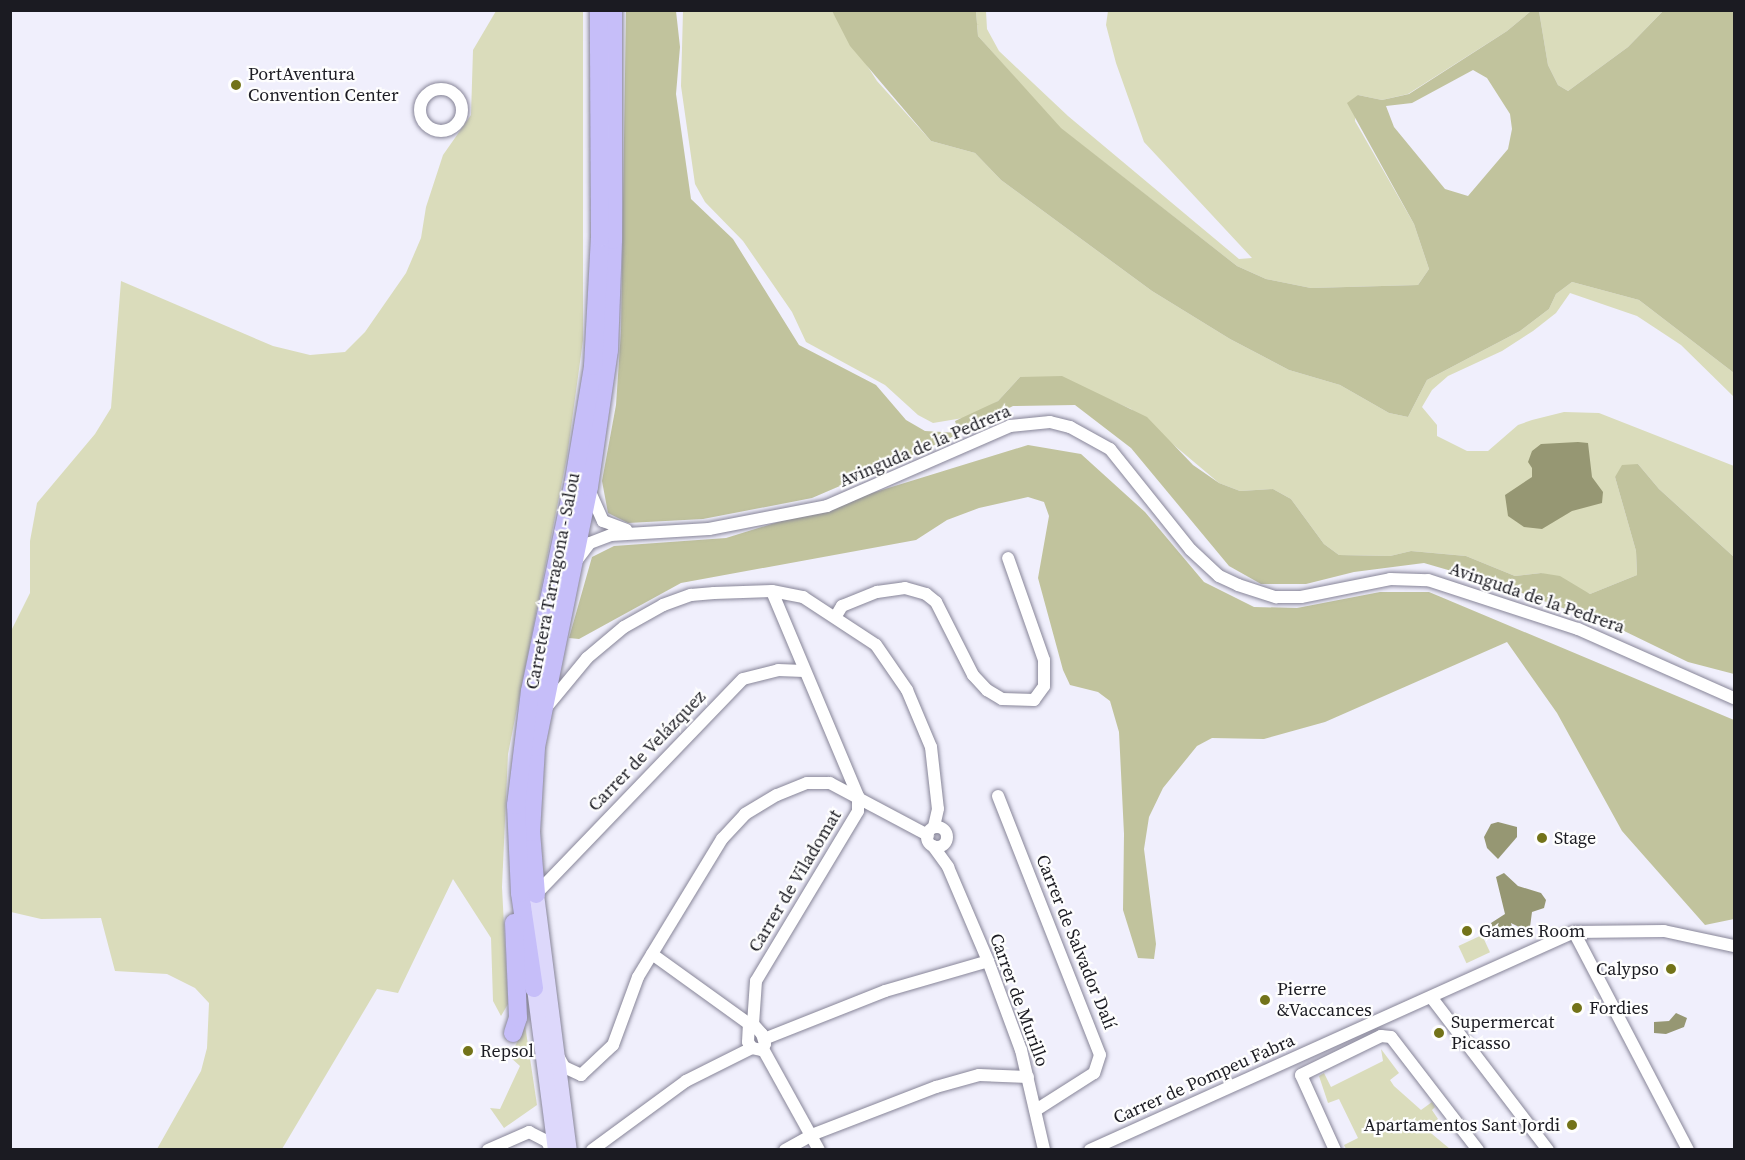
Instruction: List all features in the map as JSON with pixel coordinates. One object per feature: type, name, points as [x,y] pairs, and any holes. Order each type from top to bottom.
[{"type":"highway","name":"Carretera Tarragona - Salou","points":[[534,988],[520,893],[516,805],[530,691],[573,486],[593,366],[600,238],[599,10]]},
{"type":"highway","name":"Carretera Tarragona - Salou","points":[[536,894],[531,832],[541,715],[589,487],[609,350],[613,240],[613,10]]},
{"type":"highway","points":[[513,1033],[518,1018],[510,841],[516,805]]},
{"type":"main road","name":"Carretera Tarragona - Salou","points":[[536,894],[569,1149]]},
{"type":"main road","name":"Carretera Tarragona - Salou","points":[[534,988],[553,1149]]},
{"type":"street","name":"Avinguda de la Pedrera","points":[[572,568],[590,543],[600,538],[751,523],[827,506],[1010,426],[1050,422],[1070,427],[1110,449],[1191,550],[1219,576],[1238,585],[1276,597],[1301,597],[1390,579],[1428,580],[1578,629],[1734,698]]},
{"type":"street","name":"Avinguda de la Pedrera","points":[[589,487],[594,507],[603,521],[619,529],[651,533]]},
{"type":"street","points":[[836,616],[842,606],[877,592],[905,588],[926,594],[941,610],[973,675],[987,690],[1002,699],[1034,700],[1044,686],[1044,660],[1008,558]]},
{"type":"street","name":"Carrer de Murillo","points":[[541,715],[578,667],[624,627],[663,605],[691,595],[772,591],[803,597],[836,616],[876,645],[907,690],[931,747],[938,809],[937,836],[988,961],[1028,1077],[1044,1149]]},
{"type":"street","name":"Carrer de Viladomat","points":[[751,1024],[756,981],[858,811],[858,796],[772,591]]},
{"type":"street","points":[[552,661],[562,672],[578,667]]},
{"type":"street","name":"Carrer de Velázquez","points":[[536,894],[743,679],[778,670],[804,671]]},
{"type":"street","points":[[558,1055],[564,1067],[581,1075],[613,1045],[638,977],[723,839],[745,814],[777,795],[807,783],[830,783],[937,836]]},
{"type":"street","name":"Carrer de Salvador Dalí","points":[[998,796],[1100,1055],[1094,1074],[1036,1110]]},
{"type":"street","name":"Carrer de Pompeu Fabra","points":[[1090,1149],[1574,932],[1648,930],[1734,946]]},
{"type":"street","points":[[1574,932],[1688,1149]]},
{"type":"street","name":"Carrer de Pompeu Fabra","points":[[1705,939],[1734,953]]},
{"type":"street","points":[[652,954],[751,1024],[760,1045],[814,1134],[819,1149]]},
{"type":"street","points":[[592,1149],[686,1082],[760,1045],[885,991],[988,961]]},
{"type":"street","points":[[1431,997],[1548,1149]]},
{"type":"street","points":[[1379,1020],[1478,1149]]},
{"type":"street","points":[[1301,1075],[1381,1036],[1391,1037]]},
{"type":"street","points":[[1293,1058],[1335,1149]]},
{"type":"street","points":[[785,1149],[814,1134],[936,1087],[979,1075],[1028,1077]]},
{"type":"street","points":[[488,1149],[529,1132],[546,1141],[553,1149]]},
{"type":"shaded area","points":[[496,11],[583,11],[583,340],[567,457],[508,754],[502,887],[508,1004],[501,1016],[493,1001],[491,938],[453,879],[398,993],[377,989],[282,1149],[157,1149],[201,1071],[207,1048],[209,1003],[195,988],[167,974],[115,971],[101,918],[41,919],[11,912],[11,631],[30,593],[30,541],[37,503],[95,434],[111,408],[121,281],[273,346],[310,355],[345,352],[365,332],[406,273],[421,238],[426,207],[443,155],[471,115],[473,50]]},
{"type":"shaded area","points":[[626,11],[676,11],[680,47],[676,94],[691,199],[733,239],[799,345],[876,385],[906,420],[925,431],[959,433],[955,421],[998,401],[1020,377],[1062,376],[1147,417],[1193,465],[1219,483],[1240,491],[1273,489],[1291,499],[1324,544],[1339,555],[1390,556],[1411,551],[1466,556],[1515,576],[1541,573],[1560,576],[1590,594],[1637,575],[1636,551],[1615,477],[1622,465],[1638,464],[1659,489],[1734,557],[1734,674],[1688,662],[1620,629],[1503,586],[1424,563],[1354,572],[1306,584],[1261,584],[1229,566],[1131,448],[1075,405],[1013,406],[940,443],[812,498],[703,519],[628,523],[608,513],[602,481],[616,405],[621,331]]},
{"type":"shaded area","points":[[683,11],[832,11],[877,81],[931,141],[975,153],[1001,180],[1152,291],[1230,339],[1289,370],[1340,385],[1389,413],[1408,417],[1427,380],[1520,331],[1549,309],[1556,294],[1572,282],[1639,300],[1734,373],[1734,397],[1681,345],[1637,316],[1570,293],[1556,313],[1533,331],[1502,351],[1448,376],[1432,390],[1422,407],[1437,425],[1437,436],[1467,451],[1488,451],[1518,425],[1532,420],[1564,412],[1599,413],[1734,466],[1734,557],[1659,489],[1638,464],[1615,477],[1636,551],[1637,575],[1590,594],[1541,573],[1515,576],[1466,556],[1411,551],[1390,556],[1339,555],[1324,544],[1291,499],[1273,489],[1240,491],[1219,483],[1131,409],[1099,395],[1020,377],[998,401],[969,417],[933,423],[918,415],[885,385],[806,342],[792,312],[743,241],[705,202],[695,184],[681,86]]},
{"type":"shaded area","points":[[832,11],[976,11],[978,36],[1061,128],[1237,266],[1266,279],[1311,288],[1418,285],[1429,269],[1414,224],[1347,103],[1358,95],[1382,100],[1409,94],[1507,31],[1531,11],[1539,11],[1548,65],[1558,85],[1568,91],[1628,47],[1663,11],[1734,11],[1734,373],[1639,300],[1572,282],[1556,294],[1549,309],[1520,331],[1427,380],[1408,417],[1389,413],[1340,385],[1289,370],[1230,339],[1152,291],[1001,180],[975,153],[931,141],[850,46]],"holes":[[[1473,70],[1487,78],[1510,114],[1512,129],[1508,149],[1468,196],[1445,189],[1394,127],[1386,106],[1412,103]]]},
{"type":"shaded area","points":[[976,11],[986,11],[987,29],[999,51],[1068,116],[1239,259],[1252,258],[1144,142],[1116,63],[1106,25],[1108,11],[1531,11],[1507,31],[1408,94],[1382,100],[1358,95],[1355,121],[1414,224],[1429,269],[1418,285],[1311,288],[1266,279],[1237,266],[1060,128],[978,36]]},
{"type":"shaded area","points":[[1539,11],[1663,11],[1628,47],[1568,91],[1558,85],[1548,65]]},
{"type":"shaded area","points":[[1588,443],[1592,477],[1603,492],[1602,503],[1572,511],[1542,529],[1524,527],[1508,516],[1505,495],[1532,477],[1532,468],[1528,462],[1532,451],[1541,444]]},
{"type":"shaded area","points":[[1028,445],[1081,454],[1145,512],[1204,582],[1254,607],[1297,608],[1380,592],[1429,592],[1734,720],[1734,919],[1705,925],[1622,831],[1557,713],[1507,642],[1325,722],[1264,739],[1212,738],[1197,746],[1163,788],[1149,817],[1144,849],[1156,944],[1154,959],[1138,958],[1123,910],[1124,834],[1119,732],[1110,701],[1098,692],[1070,685],[1063,670],[1038,578],[1049,516],[1044,502],[1028,497],[979,508],[947,520],[916,540],[681,583],[579,639],[569,638],[592,557],[614,546],[726,538]]},
{"type":"shaded area","points":[[1498,822],[1517,827],[1517,837],[1498,859],[1487,848],[1484,837],[1491,824]]},
{"type":"shaded area","points":[[1504,873],[1518,886],[1541,893],[1546,900],[1544,908],[1532,912],[1530,927],[1523,929],[1511,923],[1514,934],[1510,936],[1508,932],[1496,936],[1491,923],[1505,914],[1496,877]]},
{"type":"shaded area","points":[[1482,935],[1490,952],[1466,963],[1458,946]]},
{"type":"shaded area","points":[[1676,1013],[1687,1018],[1684,1027],[1666,1034],[1654,1033],[1654,1022],[1669,1021]]},
{"type":"shaded area","points":[[525,1025],[537,1105],[504,1128],[490,1108],[500,1109],[520,1066],[510,1057]]},
{"type":"shaded area","points":[[1381,1049],[1399,1073],[1390,1080],[1394,1086],[1421,1110],[1432,1102],[1435,1107],[1432,1110],[1438,1119],[1426,1129],[1450,1149],[1346,1149],[1344,1145],[1358,1138],[1339,1099],[1328,1103],[1319,1076],[1324,1073],[1331,1087],[1383,1061]]},
{"type":"place","name":"PortAventura Convention Center","points":[[236,85]]},
{"type":"place","name":"Stage","points":[[1542,838]]},
{"type":"place","name":"Games Room","points":[[1467,931]]},
{"type":"place","name":"Calypso","points":[[1671,969]]},
{"type":"place","name":"Pierre &Vaccances","points":[[1265,1000]]},
{"type":"place","name":"Fordies","points":[[1577,1008]]},
{"type":"place","name":"Supermercat Picasso","points":[[1439,1033]]},
{"type":"place","name":"Repsol","points":[[468,1051]]},
{"type":"place","name":"Apartamentos Sant Jordi","points":[[1572,1125]]}]
